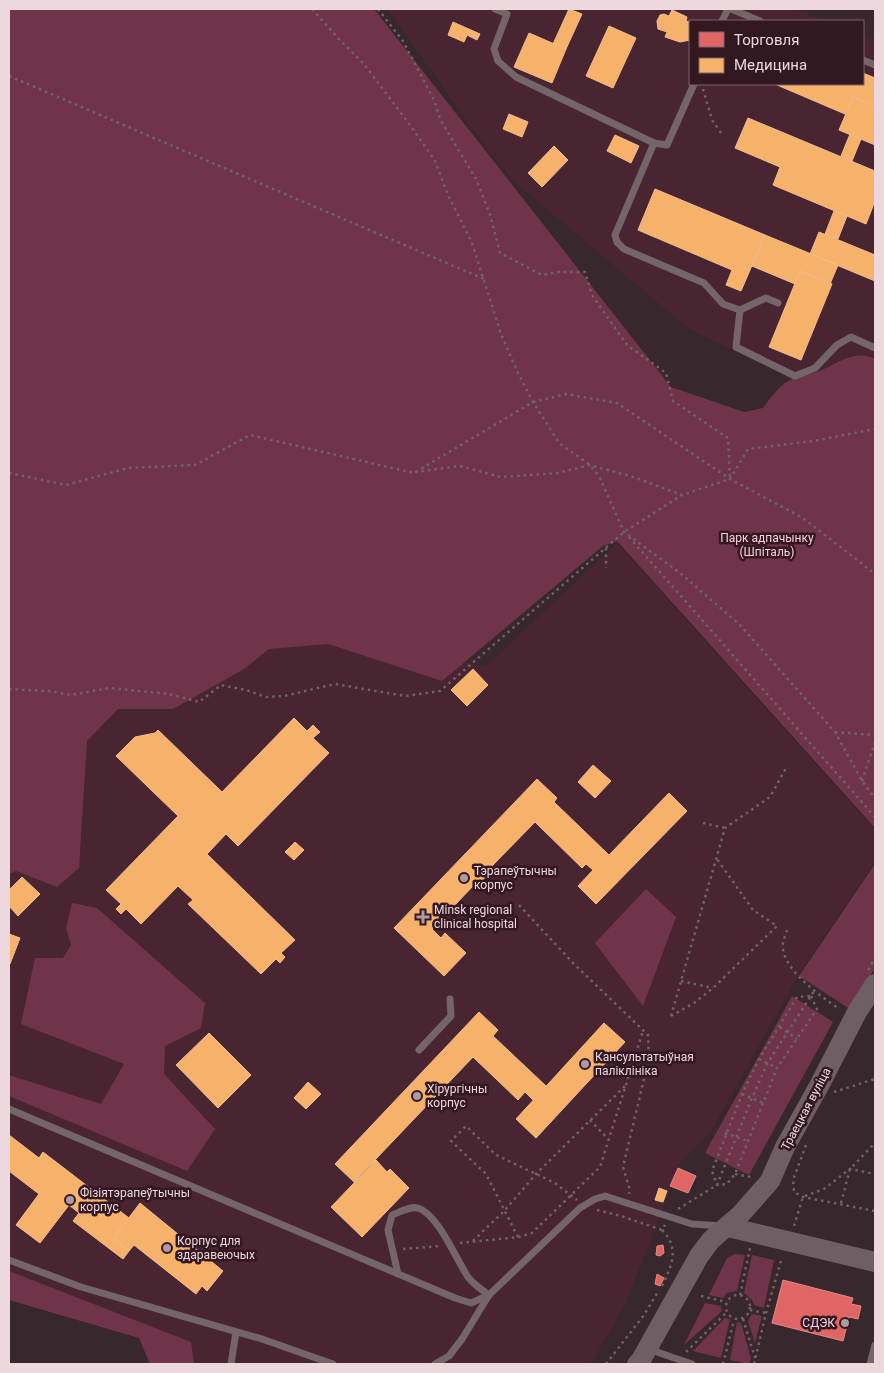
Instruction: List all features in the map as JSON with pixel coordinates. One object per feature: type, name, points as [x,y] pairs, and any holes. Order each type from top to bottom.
[{"type":"street","name":"Траецкая вуліца","points":[[641,1359],[699,1256],[711,1240],[728,1227],[770,1181],[785,1147],[857,1012],[870,979]]},
{"type":"street","points":[[728,1227],[875,1262]]},
{"type":"lane","points":[[495,9],[507,14],[494,49],[498,61],[516,77],[654,143],[667,145],[694,85]]},
{"type":"lane","points":[[723,20],[729,9],[757,20]]},
{"type":"lane","points":[[654,143],[615,235],[617,242],[624,249],[704,283],[723,304],[740,310],[766,298],[778,303]]},
{"type":"lane","points":[[740,310],[736,347],[795,376],[815,368],[837,345],[851,337],[875,348]]},
{"type":"lane","points":[[419,1050],[451,1016],[450,999]]},
{"type":"lane","points":[[9,1109],[455,1298],[471,1303],[489,1295]]},
{"type":"lane","points":[[435,1364],[449,1356],[462,1339],[489,1295],[580,1208],[595,1199],[605,1196],[692,1224],[728,1227]]},
{"type":"lane","points":[[398,1274],[388,1230],[392,1215],[404,1210],[418,1208],[431,1217],[450,1244],[469,1278],[489,1295]]},
{"type":"lane","points":[[9,1260],[81,1287],[236,1332],[334,1364]]},
{"type":"lane","points":[[231,1364],[236,1332]]},
{"type":"lane","points":[[870,1364],[875,1345]]},
{"type":"lane","points":[[641,1359],[692,1364]]},
{"type":"path","points":[[312,9],[364,64],[434,160],[448,195],[472,244],[501,334],[518,373],[533,402],[559,443],[590,465],[599,476],[624,532],[875,817]]},
{"type":"path","points":[[378,9],[403,41],[434,100],[440,118],[476,179],[490,214],[500,253],[542,275],[558,272],[585,272],[592,295],[627,345],[666,373],[673,401],[728,438],[730,479]]},
{"type":"path","points":[[9,76],[484,279]]},
{"type":"path","points":[[701,85],[712,120],[721,133]]},
{"type":"path","points":[[414,473],[533,402],[566,394],[617,403],[730,479],[803,518],[875,574]]},
{"type":"path","points":[[9,688],[71,695],[109,688],[169,694],[199,702],[221,685],[246,690],[266,697],[284,696],[335,684],[405,696],[440,691],[624,532],[682,495],[730,479],[748,449],[814,441],[875,430]]},
{"type":"path","points":[[9,473],[66,485],[128,468],[195,465],[250,435],[414,473],[460,466],[501,477],[558,473],[590,465],[633,477],[682,495]]},
{"type":"path","points":[[624,532],[680,573],[739,624],[835,732],[862,781],[875,798]]},
{"type":"path","points":[[606,548],[606,568]]},
{"type":"path","points":[[835,732],[875,735]]},
{"type":"path","points":[[862,781],[875,742]]},
{"type":"path","points":[[716,859],[753,910],[777,926],[713,988],[694,1003],[671,1016],[716,859],[725,828],[770,797],[786,768]]},
{"type":"path","points":[[703,823],[725,828]]},
{"type":"path","points":[[519,905],[574,965],[648,1036],[649,1058],[623,1167],[630,1190],[626,1202]]},
{"type":"path","points":[[787,930],[783,943],[785,956],[792,967],[814,991],[843,1011]]},
{"type":"path","points":[[870,979],[875,958]]},
{"type":"path","points":[[681,981],[713,988]]},
{"type":"path","points":[[717,1185],[767,1064],[814,991]]},
{"type":"path","points":[[717,1185],[712,1170],[725,1133],[759,1059],[797,997],[811,996]]},
{"type":"path","points":[[662,1230],[678,1208],[717,1185],[727,1184],[735,1174],[777,1068],[817,1009],[811,996]]},
{"type":"path","points":[[779,1026],[797,1039]]},
{"type":"path","points":[[392,1251],[518,1237],[532,1233],[600,1167],[643,1030]]},
{"type":"path","points":[[759,1059],[777,1068]]},
{"type":"path","points":[[831,1093],[875,1079]]},
{"type":"path","points":[[473,1242],[505,1210],[536,1174],[626,1085]]},
{"type":"path","points":[[742,1094],[763,1103]]},
{"type":"path","points":[[590,1120],[608,1140]]},
{"type":"path","points":[[518,1237],[486,1174],[451,1141],[466,1126],[496,1155],[555,1183],[584,1206],[630,1218],[662,1230],[670,1238],[673,1259],[668,1274],[644,1315],[606,1364]]},
{"type":"path","points":[[725,1133],[748,1142]]},
{"type":"path","points":[[810,1139],[792,1180],[794,1192],[804,1197],[875,1211]]},
{"type":"path","points":[[793,1229],[804,1197],[824,1189],[850,1169],[875,1143]]},
{"type":"path","points":[[850,1169],[875,1174]]},
{"type":"path","points":[[841,1204],[850,1169]]},
{"type":"path","points":[[735,1174],[753,1177],[748,1184]]},
{"type":"path","points":[[678,1208],[686,1211]]},
{"type":"path","points":[[740,1295],[750,1248]]},
{"type":"path","points":[[754,1364],[782,1256]]},
{"type":"path","points":[[686,1352],[726,1313],[726,1302],[734,1295],[740,1295],[748,1300],[750,1310],[743,1318],[734,1319],[726,1313]]},
{"type":"path","points":[[701,1296],[726,1302]]},
{"type":"path","points":[[750,1310],[766,1313]]},
{"type":"path","points":[[743,1318],[756,1359]]},
{"type":"path","points":[[723,1364],[734,1319]]},
{"type":"shaded area","points":[[387,9],[795,9],[825,20],[689,20],[689,85],[864,85],[864,35],[875,39],[875,372],[811,388],[689,329],[511,179]]},
{"type":"shaded area","name":"Minsk regional clinical hospital","points":[[617,543],[875,830],[875,862],[800,972],[712,1130],[677,1167],[661,1214],[624,1307],[591,1364],[150,1364],[139,1338],[9,1300],[9,682],[298,619],[485,667]]},
{"type":"green space","name":"Парк адпачынку (Шпіталь)","points":[[9,9],[374,9],[671,387],[744,412],[763,408],[786,382],[793,379],[817,372],[852,356],[860,355],[875,359],[875,828],[617,541],[603,546],[442,681],[328,644],[269,649],[244,669],[173,709],[118,709],[87,741],[79,868],[57,887],[16,871],[9,874]]},
{"type":"green space","points":[[875,864],[875,968],[850,1009],[799,976]]},
{"type":"green space","points":[[646,889],[676,917],[643,1006],[595,943]]},
{"type":"green space","points":[[72,903],[97,908],[205,1003],[201,1028],[165,1046],[164,1074],[215,1129],[187,1171],[9,1096],[9,1075],[101,1104],[124,1064],[21,1024],[35,958],[63,958],[71,945],[66,928]]},
{"type":"green space","points":[[792,996],[833,1022],[749,1175],[705,1153]]},
{"type":"green space","points":[[735,1254],[745,1255],[737,1291],[727,1293],[723,1298],[709,1295],[727,1258]]},
{"type":"green space","points":[[752,1255],[774,1260],[764,1308],[754,1305],[752,1300],[744,1293]]},
{"type":"green space","points":[[9,1271],[191,1342],[194,1364],[150,1364],[139,1338],[9,1300]]},
{"type":"green space","points":[[705,1303],[721,1306],[722,1311],[684,1345]]},
{"type":"green space","points":[[752,1314],[762,1316],[755,1343],[748,1321]]},
{"type":"green space","points":[[725,1318],[730,1319],[721,1358],[693,1351]]},
{"type":"green space","points":[[737,1322],[741,1323],[751,1358],[749,1364],[730,1360]]},
{"type":"building: Торговля","points":[[678,1168],[696,1176],[688,1193],[670,1186]]},
{"type":"building: Торговля","points":[[663,1245],[664,1253],[660,1256],[656,1255],[657,1246]]},
{"type":"building: Торговля","points":[[657,1274],[664,1278],[660,1286],[655,1284]]},
{"type":"building: Торговля","points":[[783,1280],[853,1298],[851,1304],[861,1306],[858,1319],[849,1317],[843,1341],[772,1323]]},
{"type":"building: Медицина","points":[[569,9],[582,14],[566,49],[553,44]]},
{"type":"building: Медицина","points":[[672,10],[687,17],[686,21],[689,22],[689,40],[680,42],[665,37],[667,32],[658,29],[657,21],[660,15],[669,16]]},
{"type":"building: Медицина","points":[[453,22],[480,34],[477,40],[467,35],[464,42],[448,35]]},
{"type":"building: Медицина","points":[[609,26],[636,38],[613,88],[586,76]]},
{"type":"building: Медицина","points":[[529,33],[566,49],[552,83],[514,67]]},
{"type":"building: Медицина","points":[[864,73],[875,78],[875,106],[853,97],[845,114],[777,85],[864,85]]},
{"type":"building: Медицина","points":[[853,97],[875,106],[875,145],[839,130]]},
{"type":"building: Медицина","points":[[509,114],[528,122],[522,137],[503,129]]},
{"type":"building: Медицина","points":[[748,118],[875,171],[875,201],[866,224],[773,185],[780,167],[735,148]]},
{"type":"building: Медицина","points":[[850,134],[861,139],[852,161],[841,156]]},
{"type":"building: Медицина","points":[[615,135],[639,146],[631,163],[607,151]]},
{"type":"building: Медицина","points":[[554,146],[568,160],[542,187],[528,173]]},
{"type":"building: Медицина","points":[[655,189],[765,235],[741,291],[726,285],[732,270],[638,230]]},
{"type":"building: Медицина","points":[[834,211],[847,216],[838,239],[825,234]]},
{"type":"building: Медицина","points":[[819,232],[875,255],[875,281],[810,254]]},
{"type":"building: Медицина","points":[[765,235],[838,265],[830,284],[800,271],[795,284],[752,266]]},
{"type":"building: Медицина","points":[[800,271],[832,284],[801,360],[769,347]]},
{"type":"building: Медицина","points":[[473,669],[488,685],[467,706],[451,690]]},
{"type":"building: Медицина","points":[[294,718],[307,731],[313,725],[320,732],[313,738],[329,753],[238,846],[226,834],[207,854],[295,940],[281,953],[285,957],[280,963],[276,959],[261,974],[188,904],[193,900],[178,886],[141,924],[126,909],[121,914],[116,909],[121,904],[106,890],[178,816],[116,756],[135,737],[155,733],[158,730],[222,792]]},
{"type":"building: Медицина","points":[[593,765],[611,781],[595,798],[578,782]]},
{"type":"building: Медицина","name":"Тэрапеўтычны корпус","points":[[537,779],[557,798],[554,802],[609,855],[669,793],[687,811],[596,904],[578,886],[593,870],[586,864],[582,868],[535,822],[492,866],[494,868],[477,886],[474,885],[432,929],[441,938],[445,933],[466,953],[444,976],[394,928]]},
{"type":"building: Медицина","points":[[295,842],[304,850],[294,860],[285,852]]},
{"type":"building: Медицина","points":[[22,877],[40,894],[18,916],[9,906],[9,890]]},
{"type":"building: Медицина","points":[[9,934],[20,938],[10,964],[9,963]]},
{"type":"building: Медицина","name":"Хірургічны корпус","points":[[479,1012],[498,1030],[493,1036],[546,1086],[533,1100],[525,1092],[518,1100],[473,1057],[354,1182],[335,1164]]},
{"type":"building: Медицина","name":"Кансультатыўная паліклініка","points":[[604,1023],[625,1042],[536,1138],[516,1119]]},
{"type":"building: Медицина","points":[[209,1033],[251,1075],[218,1108],[176,1065]]},
{"type":"building: Медицина","points":[[308,1082],[321,1094],[306,1109],[294,1098]]},
{"type":"building: Медицина","name":"Фізіятэрапеўтычны корпус","points":[[9,1135],[39,1158],[43,1152],[129,1218],[113,1239],[129,1251],[123,1259],[73,1221],[79,1213],[69,1205],[40,1243],[16,1225],[39,1194],[9,1171]]},
{"type":"building: Медицина","points":[[376,1160],[387,1172],[390,1169],[409,1188],[362,1237],[331,1207]]},
{"type":"building: Медицина","points":[[659,1188],[667,1191],[663,1202],[655,1200]]},
{"type":"building: Медицина","name":"Корпус для здаравеючых","points":[[140,1203],[223,1271],[207,1291],[202,1286],[196,1294],[134,1245],[129,1251],[113,1239]]},
{"type":"place","name":"Тэрапеўтычны корпус","points":[[464,878]]},
{"type":"place","name":"Minsk regional clinical hospital","points":[[423,917]]},
{"type":"place","name":"Кансультатыўная паліклініка","points":[[585,1064]]},
{"type":"place","name":"Хірургічны корпус","points":[[417,1096]]},
{"type":"place","name":"Фізіятэрапеўтычны корпус","points":[[70,1200]]},
{"type":"place","name":"Корпус для здаравеючых","points":[[167,1248]]},
{"type":"place","name":"СДЭК","points":[[845,1323]]}]
